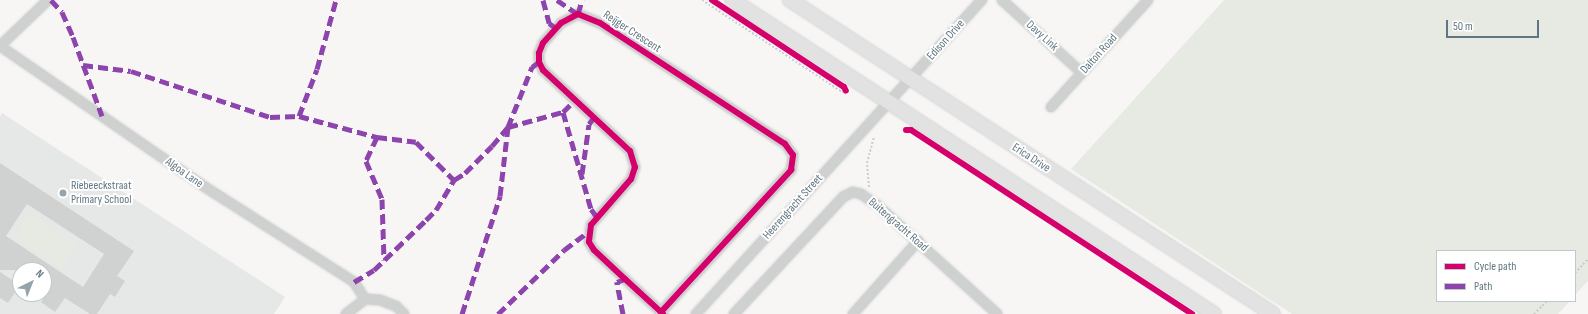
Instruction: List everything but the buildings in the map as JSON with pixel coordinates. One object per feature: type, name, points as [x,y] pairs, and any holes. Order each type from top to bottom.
[{"type":"main road","points":[[732,0],[890,101],[1214,314]]},
{"type":"main road","name":"Erica Drive","points":[[790,0],[1272,314]]},
{"type":"street","points":[[0,46],[48,0]]},
{"type":"street","name":"Edison Drive","points":[[890,101],[982,0]]},
{"type":"street","name":"Davy Link","points":[[1002,0],[1082,73]]},
{"type":"street","name":"Dalton Road","points":[[1051,107],[1148,0]]},
{"type":"street","name":"Reijger Crescent","points":[[578,14],[600,23],[778,140],[788,147],[793,155],[791,170],[662,313],[594,250],[588,238],[591,225],[631,179],[635,167],[633,156],[543,70],[539,62],[539,53],[543,43],[561,23],[578,14]]},
{"type":"street","name":"Algoa Lane","points":[[0,46],[205,187],[354,282],[365,300]]},
{"type":"street","name":"Heerengracht Street","points":[[696,314],[890,101]]},
{"type":"street","name":"Buitengracht Road","points":[[734,314],[843,197],[853,192],[860,193],[869,199],[918,241],[997,314]]},
{"type":"street","points":[[853,314],[918,241]]},
{"type":"street","points":[[346,314],[365,300],[380,300],[396,306],[404,314]]},
{"type":"path","points":[[702,0],[842,92],[846,91]]},
{"type":"path","points":[[712,0],[844,87],[846,91]]},
{"type":"path","points":[[869,199],[867,163],[874,137]]},
{"type":"path","points":[[1576,272],[1588,259]]},
{"type":"path","points":[[1534,314],[1546,302]]},
{"type":"shaded area","points":[[1224,0],[1588,0],[1588,281],[1576,294],[1576,250],[1436,250],[1436,302],[1569,302],[1558,314],[1292,314],[1071,169]]},
{"type":"shaded area","name":"Riebeeckstraat Primary School","points":[[2,113],[285,297],[274,314],[0,314],[0,117]]},
{"type":"shaded area","points":[[30,213],[78,244],[62,268],[14,237]]},
{"type":"marked path","points":[[51,0],[62,12],[73,37],[102,116]]},
{"type":"marked path","points":[[299,116],[317,69],[336,0]]},
{"type":"marked path","points":[[543,0],[549,23],[556,28]]},
{"type":"marked path","points":[[557,0],[578,14],[582,0]]},
{"type":"marked path","points":[[354,282],[374,270],[436,210],[454,180],[465,173],[492,146],[508,127],[532,67],[539,62]]},
{"type":"marked path","points":[[83,65],[131,71],[270,117],[299,116],[377,137],[416,142],[454,180]]},
{"type":"marked path","points":[[462,314],[500,196],[508,127],[563,112],[575,100]]},
{"type":"marked path","points":[[563,112],[591,209],[597,217]]},
{"type":"marked path","points":[[582,174],[589,124],[594,117]]},
{"type":"marked path","points":[[377,137],[366,161],[382,199],[384,260]]},
{"type":"marked path","points":[[498,314],[564,250],[588,232]]},
{"type":"marked path","points":[[623,314],[617,282],[625,279]]},
{"type":"cycle path","points":[[712,0],[844,87],[846,91]]},
{"type":"cycle path","points":[[661,312],[791,170],[793,155],[785,144],[600,23],[578,14],[561,23],[543,43],[539,53],[539,62],[543,70],[630,151],[635,167],[631,179],[591,225],[589,242],[594,250],[663,314]]},
{"type":"cycle path","points":[[906,130],[911,130],[1192,314]]},
{"type":"place","name":"Riebeeckstraat Primary School","points":[[63,193]]}]
